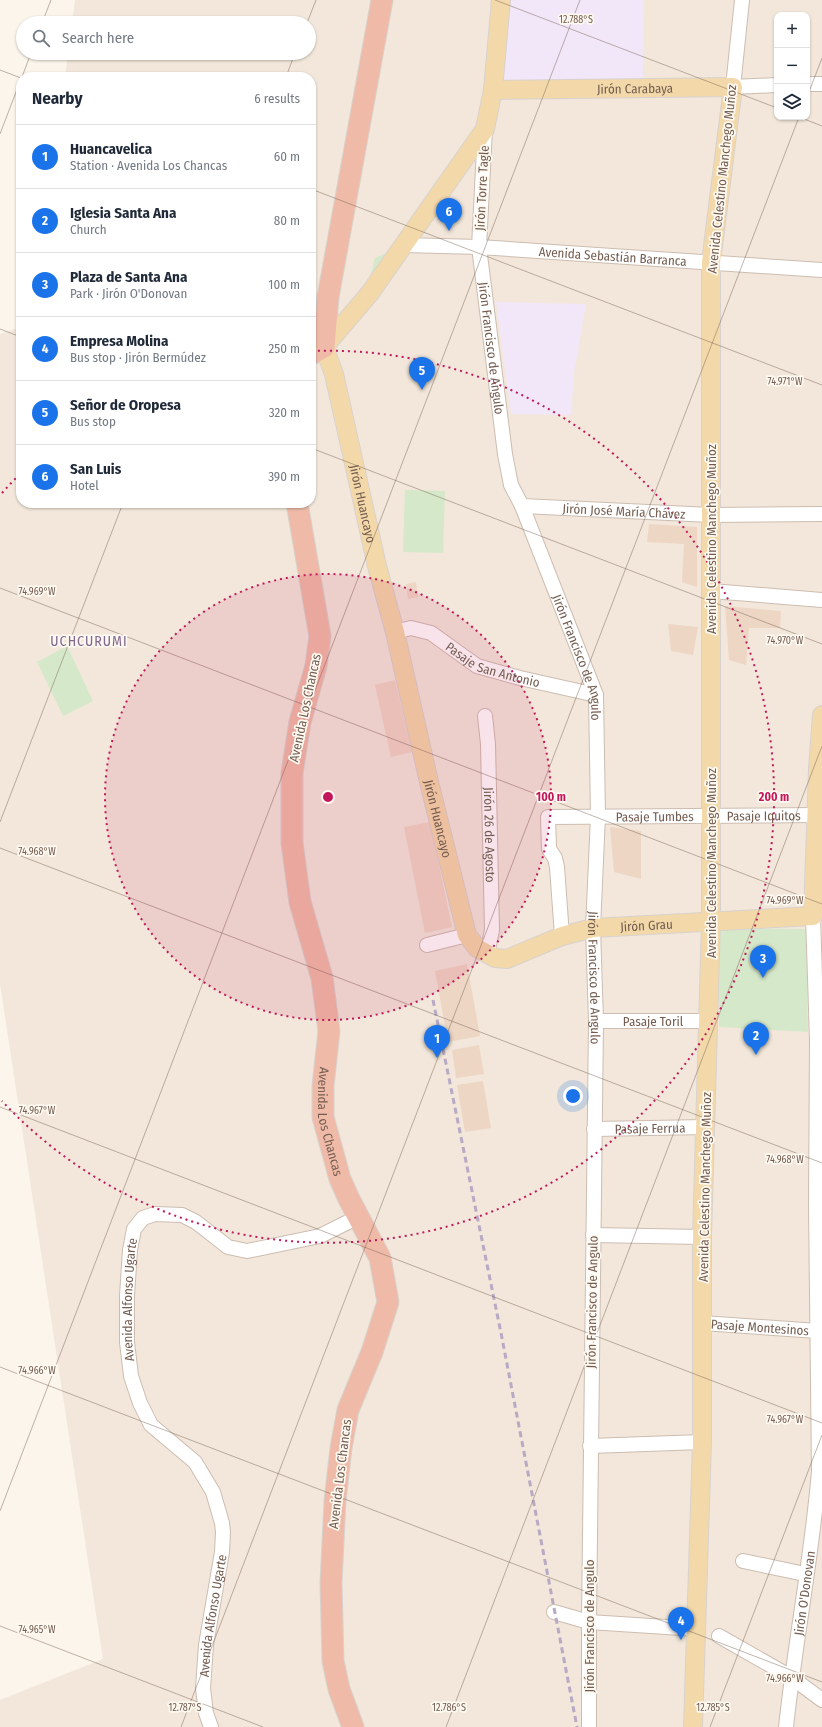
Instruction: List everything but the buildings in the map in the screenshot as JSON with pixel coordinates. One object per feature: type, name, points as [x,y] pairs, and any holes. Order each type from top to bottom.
[{"type":"highway","points":[[318,350],[382,0]]},
{"type":"highway","name":"Avenida Los Chancas","points":[[298,508],[320,636],[316,666],[300,722],[292,773],[292,843],[300,902],[322,978],[329,1031],[323,1117],[340,1179],[380,1258],[388,1302],[372,1352],[348,1410],[340,1448],[335,1501],[331,1583],[333,1661],[339,1688],[353,1727]]},
{"type":"main road","points":[[318,350],[370,293],[485,129],[493,90],[501,0]]},
{"type":"main road","name":"Jirón Carabaya","points":[[493,90],[733,87]]},
{"type":"main road","name":"Avenida Celestino Manchego Muñoz","points":[[693,1727],[702,1442],[702,1237],[711,920],[711,262],[733,87]]},
{"type":"main road","name":"Jirón Huancayo","points":[[318,350],[334,374],[377,566],[395,632],[429,782],[467,935],[477,948],[487,954]]},
{"type":"main road","name":"Jirón O'Donovan","points":[[813,916],[816,815],[822,715]]},
{"type":"main road","name":"Jirón Grau","points":[[487,954],[495,958],[507,959],[562,936],[593,928],[711,920],[813,916]]},
{"type":"street","name":"Avenida Celestino Manchego Muñoz","points":[[733,87],[742,0]]},
{"type":"street","points":[[810,84],[822,84]]},
{"type":"street","name":"Jirón Carabaya","points":[[733,87],[774,85]]},
{"type":"street","name":"Jirón Torre Tagle","points":[[479,247],[485,129]]},
{"type":"street","name":"Avenida Sebastián Barranca","points":[[404,245],[479,247],[822,270]]},
{"type":"street","name":"Jirón Francisco de Angulo","points":[[479,247],[505,454],[512,485],[522,506],[596,695],[598,816],[593,928],[596,1021],[588,1622],[589,1727]]},
{"type":"street","name":"Jirón José María Chávez","points":[[522,506],[711,515],[822,514]]},
{"type":"street","points":[[711,591],[822,600]]},
{"type":"street","name":"Pasaje San Antonio","points":[[395,632],[411,628],[431,632],[477,666],[520,678],[596,695]]},
{"type":"street","name":"Jirón 26 de Agosto","points":[[485,716],[488,744],[492,930],[487,954]]},
{"type":"street","name":"Pasaje Iquitos","points":[[712,816],[816,815]]},
{"type":"street","name":"Pasaje Tumbes","points":[[562,936],[557,867],[555,858],[549,848],[548,817],[712,816]]},
{"type":"street","name":"Jirón O'Donovan","points":[[786,1727],[805,1574],[819,1513],[816,1206],[819,1025],[813,916]]},
{"type":"street","points":[[427,945],[467,935]]},
{"type":"street","name":"Pasaje Toril","points":[[596,1021],[709,1021]]},
{"type":"street","name":"Pasaje Ferrua","points":[[594,1129],[706,1127]]},
{"type":"street","name":"Avenida Alfonso Ugarte","points":[[211,1727],[206,1714],[203,1688],[206,1645],[222,1552],[223,1528],[220,1512],[213,1492],[195,1462],[151,1425],[140,1403],[131,1376],[127,1342],[127,1296],[130,1250],[134,1229],[143,1218],[155,1214],[182,1216],[196,1222],[228,1248],[247,1251],[320,1236],[358,1217]]},
{"type":"street","points":[[593,1235],[702,1237]]},
{"type":"street","name":"Pasaje Montesinos","points":[[702,1323],[818,1331]]},
{"type":"street","points":[[590,1446],[702,1442]]},
{"type":"street","points":[[743,1561],[805,1574]]},
{"type":"street","points":[[554,1612],[588,1622],[697,1629]]},
{"type":"street","points":[[719,1636],[791,1677],[822,1700]]},
{"type":"shaded area","points":[[75,0],[822,0],[822,1727],[0,1727],[0,1700],[103,1659],[0,984],[0,334],[16,329],[16,508],[316,508],[316,72],[66,72],[67,60],[316,60],[316,16],[73,16]]},
{"type":"shaded area","points":[[508,0],[644,0],[643,81],[501,81]]},
{"type":"shaded area","points":[[496,302],[586,304],[574,373],[571,415],[511,414]]},
{"type":"green space","points":[[391,251],[368,285],[375,258]]},
{"type":"green space","points":[[405,490],[445,491],[443,553],[403,552]]},
{"type":"green space","points":[[67,646],[93,701],[63,716],[37,662]]},
{"type":"green space","points":[[719,928],[806,929],[808,1032],[719,1027]]},
{"type":"railway","points":[[433,1000],[501,1333],[577,1727]]},
{"type":"place","name":"San Luis","points":[[449,231]]},
{"type":"place","name":"Señor de Oropesa","points":[[422,390]]},
{"type":"place","name":"Plaza de Santa Ana","points":[[763,978]]},
{"type":"place","name":"Iglesia Santa Ana","points":[[756,1055]]},
{"type":"place","name":"Huancavelica","points":[[437,1058]]},
{"type":"place","name":"Empresa Molina","points":[[681,1640]]},
{"type":"district","name":"UCHCURUMI","points":[[89,641]]}]
